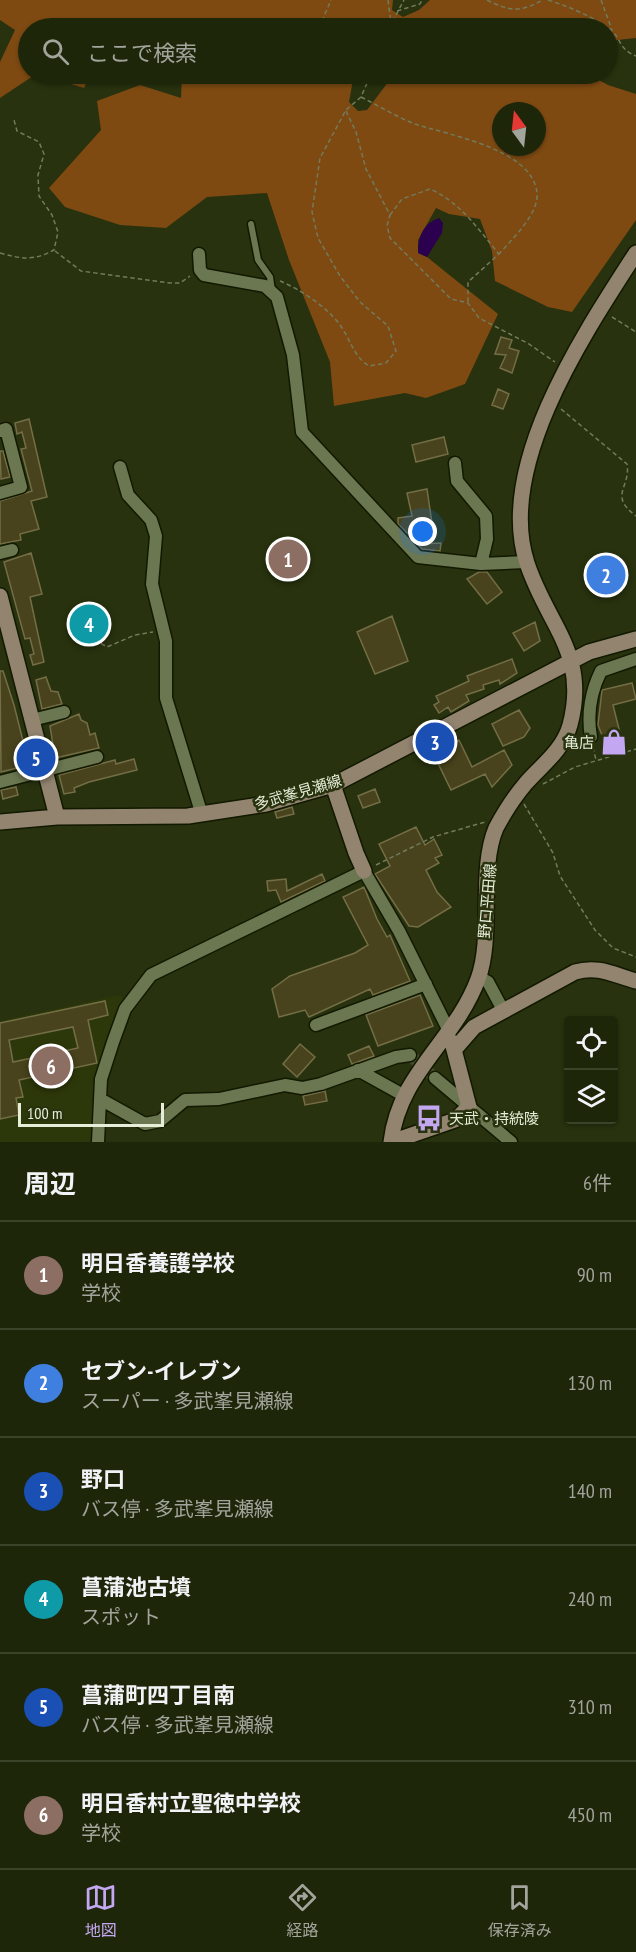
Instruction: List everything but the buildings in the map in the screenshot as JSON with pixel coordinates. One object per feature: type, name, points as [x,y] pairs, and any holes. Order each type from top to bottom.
[{"type":"main road","points":[[572,660],[526,562],[520,537],[519,510],[524,484],[549,403],[598,312],[636,253]]},
{"type":"main road","points":[[0,596],[2,615],[57,817]]},
{"type":"main road","name":"多武峯見瀬線","points":[[0,822],[57,817],[202,814],[266,804],[333,785],[572,660],[590,652],[636,639]]},
{"type":"main road","name":"野口平田線","points":[[391,1142],[394,1121],[403,1095],[450,1031],[479,977],[486,918],[488,866],[495,831],[525,784],[555,755],[569,728],[573,708],[572,660]]},
{"type":"main road","points":[[333,785],[364,871]]},
{"type":"main road","points":[[453,1050],[474,1027],[561,978],[587,968],[604,969],[636,981]]},
{"type":"main road","points":[[391,1142],[455,1120],[469,1107],[450,1031]]},
{"type":"street","points":[[199,254],[200,270],[204,275],[265,286],[277,297],[293,355],[302,432],[418,557],[481,564],[526,562]]},
{"type":"street","points":[[0,431],[6,429],[21,488],[0,493]]},
{"type":"street","points":[[454,463],[457,481],[486,516],[487,539],[481,564]]},
{"type":"street","points":[[120,467],[128,495],[151,520],[156,536],[152,584],[166,641],[166,698],[172,724],[202,814]]},
{"type":"street","points":[[591,737],[588,722],[593,685],[601,671],[636,659]]},
{"type":"street","points":[[32,720],[64,712]]},
{"type":"street","points":[[0,782],[97,757]]},
{"type":"street","points":[[98,1142],[102,1079],[125,1009],[151,975],[364,871],[450,1031]]},
{"type":"street","points":[[479,977],[488,982],[503,1010]]},
{"type":"street","points":[[316,1026],[426,984]]},
{"type":"street","points":[[100,1099],[145,1124],[151,1124],[160,1121],[185,1100],[219,1099],[285,1085],[302,1088],[321,1084],[396,1056],[410,1055]]},
{"type":"street","points":[[358,1070],[403,1095]]},
{"type":"street","points":[[435,1078],[511,1142]]},
{"type":"lane","points":[[251,224],[258,260],[270,277],[273,293]]},
{"type":"path","points":[[323,18],[331,0]]},
{"type":"path","points":[[388,0],[390,18]]},
{"type":"path","points":[[393,18],[404,0]]},
{"type":"path","points":[[396,11],[420,4],[423,0]]},
{"type":"path","points":[[487,0],[506,9],[524,10],[543,0]]},
{"type":"path","points":[[548,0],[573,8],[590,18]]},
{"type":"path","points":[[601,0],[607,18]]},
{"type":"path","points":[[618,41],[625,52],[636,56]]},
{"type":"path","points":[[270,277],[316,302],[340,325],[358,359],[369,366],[386,363],[396,351],[388,326],[360,302],[340,276],[318,238],[312,212],[320,158],[346,110],[361,97],[367,84]]},
{"type":"path","points":[[361,97],[412,123],[483,145],[514,159],[529,172],[538,193],[529,220],[499,254],[468,282],[468,303],[479,318],[529,344],[565,370]]},
{"type":"path","points":[[346,110],[356,132],[366,169],[390,215]]},
{"type":"path","points":[[0,253],[24,259],[40,258],[54,250],[58,232],[52,215],[39,196],[38,175],[45,154],[39,142],[17,131],[14,120]]},
{"type":"path","points":[[468,303],[451,299],[390,238],[387,226],[390,215],[402,199],[430,189],[449,197],[499,254]]},
{"type":"path","points":[[54,250],[81,271],[180,283],[200,270]]},
{"type":"path","points":[[598,312],[617,319],[636,332]]},
{"type":"path","points":[[549,403],[561,409],[627,464],[621,494],[622,502],[636,516]]},
{"type":"path","points":[[88,636],[107,647],[135,635],[157,631]]},
{"type":"path","points":[[591,737],[596,761]]},
{"type":"path","points":[[534,788],[562,776],[575,767],[636,749]]},
{"type":"path","points":[[522,801],[553,853],[560,876],[595,930],[613,948],[636,957]]},
{"type":"path","points":[[364,871],[433,837],[487,822]]},
{"type":"shaded area","points":[[0,0],[393,0],[392,10],[403,17],[419,10],[430,0],[636,0],[636,38],[618,40],[618,18],[18,18],[18,84],[21,84],[0,98],[0,62],[15,30],[0,20]]},
{"type":"shaded area","points":[[71,84],[86,84],[84,88]]},
{"type":"shaded area","points":[[182,84],[352,84],[349,102],[358,111],[367,110],[387,84],[606,84],[636,94],[636,220],[572,312],[548,307],[495,281],[492,251],[480,219],[449,214],[436,208],[418,240],[418,253],[427,257],[498,314],[465,384],[426,398],[405,393],[334,406],[330,362],[289,260],[267,193],[207,197],[166,228],[120,225],[65,207],[49,188],[101,130],[97,101],[140,85],[181,98]]},
{"type":"shaded area","points":[[439,218],[443,223],[442,233],[427,257],[418,253],[422,231]]},
{"type":"shaded area","points":[[121,996],[124,1005],[114,1029],[94,1142],[0,1142],[0,1021]]},
{"type":"tunnel","points":[[410,1055],[435,1078]]},
{"type":"place","name":"明日香養護学校","points":[[288,559]]},
{"type":"place","name":"セブン-イレブン","points":[[606,575]]},
{"type":"place","name":"菖蒲池古墳","points":[[89,624]]},
{"type":"place","name":"野口","points":[[435,742]]},
{"type":"place","name":"亀店","points":[[614,742]]},
{"type":"place","name":"菖蒲町四丁目南","points":[[36,758]]},
{"type":"place","name":"明日香村立聖徳中学校","points":[[51,1066]]},
{"type":"place","name":"天武・持統陵","points":[[429,1118]]}]
